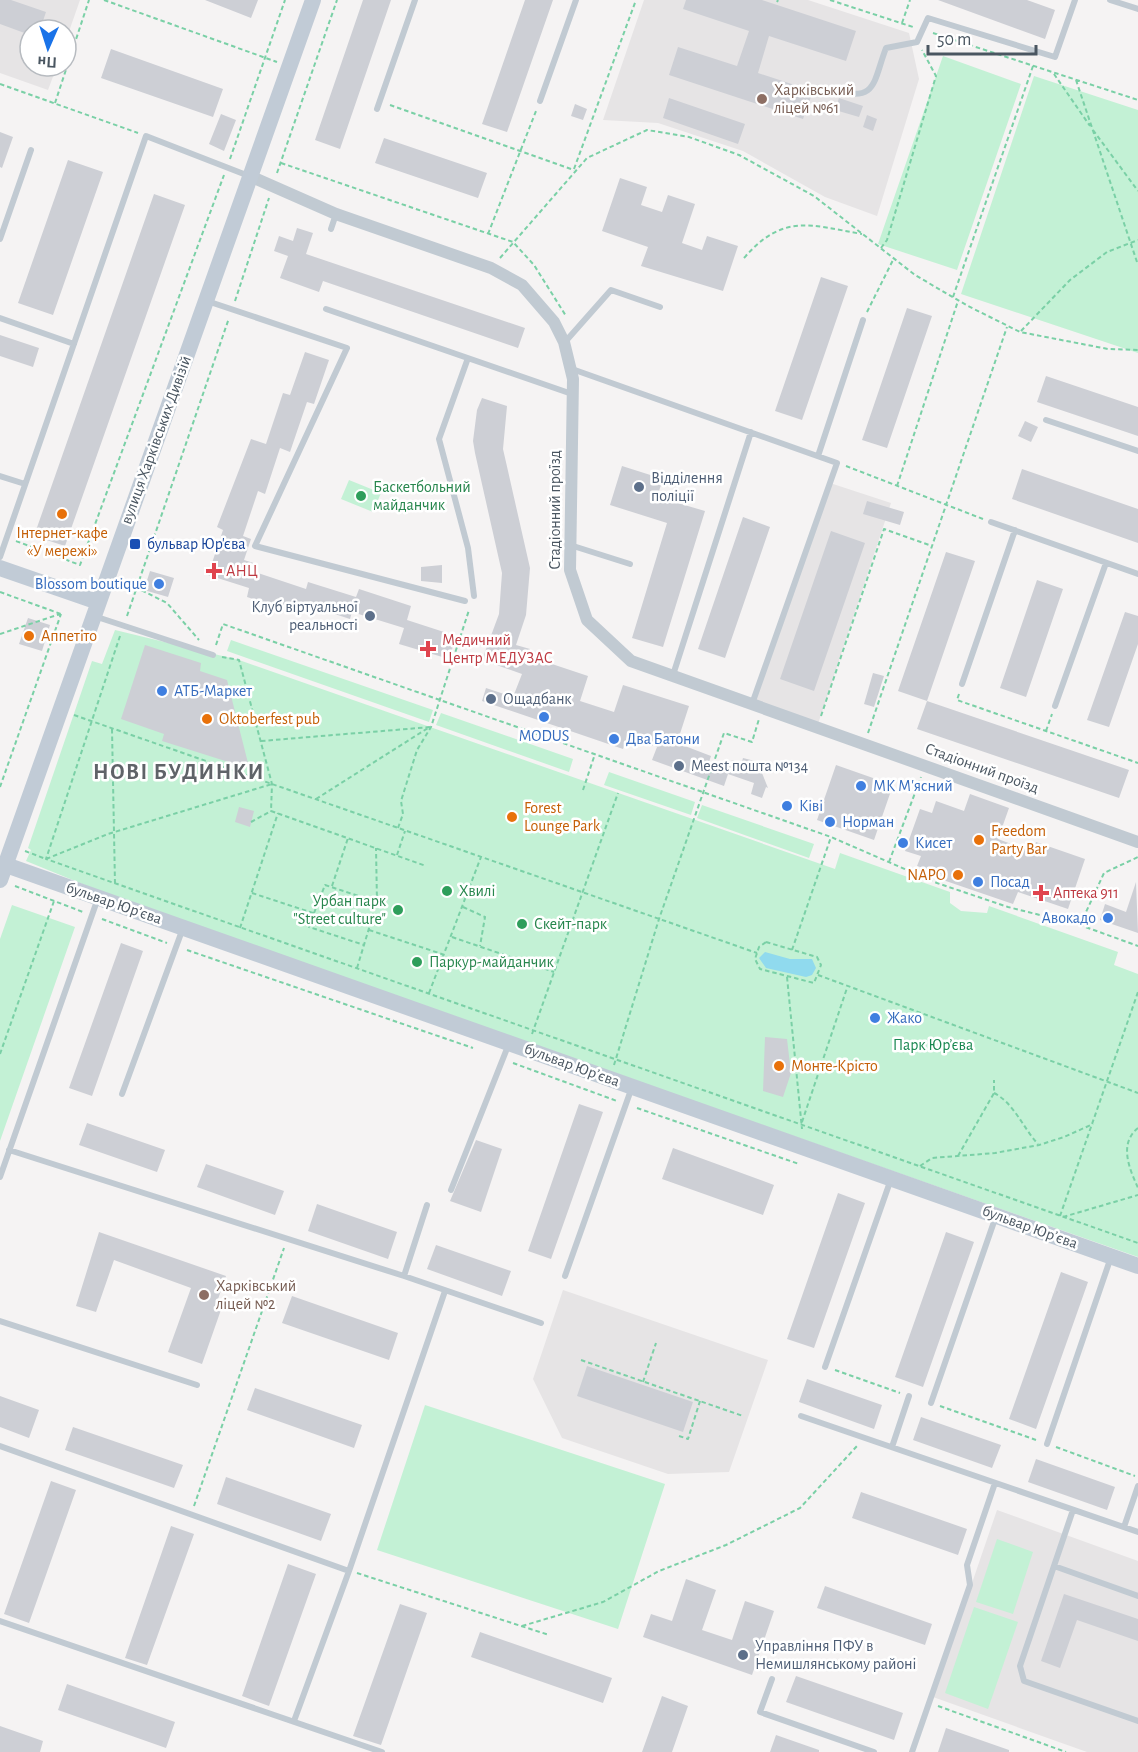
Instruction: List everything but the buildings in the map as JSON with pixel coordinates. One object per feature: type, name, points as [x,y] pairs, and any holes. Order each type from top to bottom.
[{"type":"street","name":"вулиця Харківських Дивізій","points":[[5,877],[60,710],[252,177],[313,0]]},
{"type":"street","name":"Стадіонний проїзд","points":[[252,177],[336,214],[491,268],[522,285],[554,322],[564,342],[572,369],[570,570],[587,620],[631,661],[1138,842]]},
{"type":"street","points":[[0,567],[96,609]]},
{"type":"street","name":"бульвар Юрʼєва","points":[[5,877],[61,884],[183,927],[506,1051],[526,1049],[632,1086],[791,1153],[892,1178],[1138,1266]]},
{"type":"lane","points":[[377,109],[415,0]]},
{"type":"lane","points":[[540,101],[576,0]]},
{"type":"lane","points":[[834,90],[853,96],[864,94],[871,88],[886,48],[917,42],[928,18],[1055,57],[1075,0]]},
{"type":"lane","points":[[1110,0],[1138,9]]},
{"type":"lane","points":[[0,557],[146,136],[252,177]]},
{"type":"lane","points":[[0,239],[32,150]]},
{"type":"lane","points":[[331,229],[336,214]]},
{"type":"lane","points":[[564,342],[611,290],[660,307]]},
{"type":"lane","points":[[207,301],[347,348],[255,546],[465,602]]},
{"type":"lane","points":[[326,309],[573,394]]},
{"type":"lane","points":[[0,318],[74,344]]},
{"type":"lane","points":[[818,456],[863,320]]},
{"type":"lane","points":[[468,358],[439,439],[468,548],[474,596]]},
{"type":"lane","points":[[572,369],[837,463],[758,706]]},
{"type":"lane","points":[[1046,420],[1138,451]]},
{"type":"lane","points":[[673,676],[751,432]]},
{"type":"lane","points":[[0,476],[25,484]]},
{"type":"lane","points":[[991,522],[1138,574]]},
{"type":"lane","points":[[962,684],[1015,531]]},
{"type":"lane","points":[[570,545],[630,564]]},
{"type":"lane","points":[[1055,706],[1106,563]]},
{"type":"lane","points":[[96,609],[124,626],[213,655]]},
{"type":"lane","points":[[0,1177],[98,897]]},
{"type":"lane","points":[[122,1094],[183,927]]},
{"type":"lane","points":[[451,1190],[506,1051]]},
{"type":"lane","points":[[565,1276],[632,1086]]},
{"type":"lane","points":[[9,1150],[404,1276],[541,1323]]},
{"type":"lane","points":[[825,1367],[892,1178]]},
{"type":"lane","points":[[404,1276],[427,1205]]},
{"type":"lane","points":[[931,1403],[996,1215]]},
{"type":"lane","points":[[1047,1444],[1111,1257]]},
{"type":"lane","points":[[294,1721],[446,1291]]},
{"type":"lane","points":[[0,1321],[197,1385]]},
{"type":"lane","points":[[892,1447],[909,1396]]},
{"type":"lane","points":[[801,1416],[1138,1532]]},
{"type":"lane","points":[[0,1446],[349,1570]]},
{"type":"lane","points":[[912,1752],[970,1585],[967,1565],[995,1483]]},
{"type":"lane","points":[[1124,1527],[1138,1486]]},
{"type":"lane","points":[[1073,1510],[1020,1666],[1024,1680],[1138,1721]]},
{"type":"lane","points":[[1054,1566],[1138,1596]]},
{"type":"lane","points":[[0,1621],[382,1752]]},
{"type":"lane","points":[[772,1679],[760,1712],[874,1752]]},
{"type":"path","points":[[55,103],[89,0]]},
{"type":"path","points":[[104,0],[290,66]]},
{"type":"path","points":[[7,538],[80,565],[227,167],[285,0]]},
{"type":"path","points":[[572,175],[636,0]]},
{"type":"path","points":[[830,0],[1138,100]]},
{"type":"path","points":[[902,23],[910,0]]},
{"type":"path","points":[[881,248],[886,240],[936,76],[917,42]]},
{"type":"path","points":[[953,297],[1033,66]]},
{"type":"path","points":[[1053,73],[1138,191]]},
{"type":"path","points":[[1076,80],[1128,244],[1138,265]]},
{"type":"path","points":[[0,84],[146,136]]},
{"type":"path","points":[[380,101],[574,170]]},
{"type":"path","points":[[488,234],[540,101]]},
{"type":"path","points":[[491,268],[587,158],[647,130],[689,137],[739,154],[814,196],[915,275],[958,301],[1020,332],[1108,348],[1138,350]]},
{"type":"path","points":[[281,163],[513,242],[534,265],[566,313],[564,342]]},
{"type":"path","points":[[744,258],[761,239],[800,223],[865,235]]},
{"type":"path","points":[[1020,332],[1070,280],[1107,252],[1138,240]]},
{"type":"path","points":[[863,320],[894,258]]},
{"type":"path","points":[[897,486],[958,301]]},
{"type":"path","points":[[865,744],[1007,326]]},
{"type":"path","points":[[837,463],[991,522]]},
{"type":"path","points":[[817,727],[884,529],[932,546]]},
{"type":"path","points":[[135,587],[167,603],[213,655],[239,660],[272,784],[271,811]]},
{"type":"path","points":[[0,592],[61,614]]},
{"type":"path","points":[[398,828],[403,814],[401,801],[417,750],[431,727],[474,596]]},
{"type":"path","points":[[0,634],[61,614]]},
{"type":"path","points":[[0,787],[61,614]]},
{"type":"path","points":[[213,655],[223,624],[831,837],[937,883],[1008,907],[1080,925],[1138,946]]},
{"type":"path","points":[[46,859],[124,626]]},
{"type":"path","points":[[962,684],[957,700],[1138,763]]},
{"type":"path","points":[[616,1059],[659,919],[724,734],[752,742],[758,706]]},
{"type":"path","points":[[1046,731],[1055,706]]},
{"type":"path","points":[[60,710],[757,953]]},
{"type":"path","points":[[261,741],[431,727]]},
{"type":"path","points":[[316,799],[431,727]]},
{"type":"path","points":[[112,729],[116,831],[115,884]]},
{"type":"path","points":[[583,790],[595,754]]},
{"type":"path","points":[[889,862],[925,765]]},
{"type":"path","points":[[46,859],[116,831],[272,784]]},
{"type":"path","points":[[520,1066],[618,794]]},
{"type":"path","points":[[251,822],[271,811],[426,866]]},
{"type":"path","points":[[240,928],[278,813]]},
{"type":"path","points":[[397,855],[405,831]]},
{"type":"path","points":[[792,950],[831,837]]},
{"type":"path","points":[[332,887],[348,838]]},
{"type":"path","points":[[357,968],[377,902],[376,848]]},
{"type":"path","points":[[25,851],[1138,1243]]},
{"type":"path","points":[[429,993],[481,857]]},
{"type":"path","points":[[1080,925],[1104,873],[1138,857]]},
{"type":"path","points":[[5,877],[54,901],[177,946],[506,1051],[520,1066],[626,1104],[791,1153],[799,1164]]},
{"type":"path","points":[[0,1054],[61,884]]},
{"type":"path","points":[[364,945],[309,927],[313,913],[325,885],[377,902]]},
{"type":"path","points":[[252,893],[313,913]]},
{"type":"path","points":[[462,907],[484,917],[480,946]]},
{"type":"path","points":[[369,930],[445,955]]},
{"type":"path","points":[[452,937],[554,972]]},
{"type":"path","points":[[766,942],[792,950],[817,957],[821,965],[818,975],[811,984],[760,969],[755,959],[759,947],[766,942]]},
{"type":"path","points":[[818,975],[1138,1094]]},
{"type":"path","points":[[788,977],[803,1133],[791,1153]]},
{"type":"path","points":[[801,1124],[848,986]]},
{"type":"path","points":[[1061,1217],[1138,992]]},
{"type":"path","points":[[958,1156],[994,1093],[994,1080]]},
{"type":"path","points":[[994,1093],[1006,1099],[1026,1132],[1039,1145]]},
{"type":"path","points":[[920,1166],[932,1158],[1039,1145],[1093,1124]]},
{"type":"path","points":[[1138,1128],[1134,1131],[1126,1154],[1138,1188]]},
{"type":"path","points":[[1061,1217],[1138,1195]]},
{"type":"path","points":[[191,1514],[288,1239]]},
{"type":"path","points":[[643,1382],[656,1343]]},
{"type":"path","points":[[581,1360],[743,1416]]},
{"type":"path","points":[[825,1367],[909,1396]]},
{"type":"path","points":[[679,1436],[688,1439],[700,1401]]},
{"type":"path","points":[[931,1403],[1138,1476]]},
{"type":"path","points":[[522,1626],[603,1602],[659,1571],[726,1545],[800,1508],[866,1438]]},
{"type":"path","points":[[349,1570],[549,1635]]},
{"type":"path","points":[[930,1703],[1066,1752]]},
{"type":"shaded area","points":[[0,0],[80,0],[74,18],[18,18],[18,78],[52,78],[48,90],[0,73]]},
{"type":"shaded area","name":"Харківський ліцей №61","points":[[644,0],[808,0],[909,33],[919,79],[877,216],[825,197],[743,151],[658,123],[603,120]]},
{"type":"shaded area","points":[[830,483],[891,503],[817,727],[752,704]]},
{"type":"shaded area","points":[[563,1290],[768,1360],[729,1472],[668,1474],[562,1438],[533,1379]]},
{"type":"shaded area","points":[[997,1510],[1138,1561],[1138,1752],[1087,1752],[933,1697]]},
{"type":"green space","points":[[943,56],[1021,84],[957,270],[878,244]]},
{"type":"green space","points":[[1034,76],[1138,110],[1138,353],[961,294]]},
{"type":"green space","name":"Баскетбольний майданчик","points":[[349,480],[381,493],[373,512],[341,499]]},
{"type":"green space","name":"Парк Юр’єва","points":[[115,630],[239,660],[835,869],[840,853],[950,892],[950,903],[961,911],[987,913],[989,906],[1118,952],[1114,965],[1138,974],[1138,1257],[129,903],[26,861],[31,850],[28,848],[92,661],[102,664]]},
{"type":"green space","points":[[231,640],[433,710],[429,722],[227,651]]},
{"type":"green space","points":[[441,713],[573,759],[569,772],[436,725]]},
{"type":"green space","points":[[609,772],[695,802],[691,815],[604,785]]},
{"type":"green space","points":[[702,805],[814,844],[809,858],[697,818]]},
{"type":"green space","points":[[12,905],[75,927],[0,1141],[0,939]]},
{"type":"green space","points":[[425,1405],[665,1484],[618,1629],[377,1550]]},
{"type":"green space","points":[[997,1539],[1033,1552],[1013,1614],[976,1602]]},
{"type":"green space","points":[[974,1607],[1018,1622],[988,1709],[945,1693]]},
{"type":"water","points":[[765,952],[790,959],[812,959],[816,968],[812,975],[806,977],[766,968],[759,958]]},
{"type":"place","name":"Харківський ліцей №61","points":[[762,99]]},
{"type":"place","name":"Відділення поліції","points":[[639,487]]},
{"type":"place","name":"Баскетбольний майданчик","points":[[361,496]]},
{"type":"place","name":"Інтернет-кафе «У мережі»","points":[[62,514]]},
{"type":"place","name":"бульвар Юр'єва","points":[[135,544]]},
{"type":"place","name":"АНЦ","points":[[214,571]]},
{"type":"place","name":"Blossom boutique","points":[[159,584]]},
{"type":"place","name":"Клуб віртуальної реальності","points":[[370,616]]},
{"type":"place","name":"Аппетіто","points":[[29,636]]},
{"type":"place","name":"Медичний Центр МЕДУЗАС","points":[[428,649]]},
{"type":"place","name":"АТБ-Маркет","points":[[162,691]]},
{"type":"place","name":"Ощадбанк","points":[[491,699]]},
{"type":"place","name":"MODUS","points":[[544,717]]},
{"type":"place","name":"Oktoberfest pub","points":[[207,719]]},
{"type":"place","name":"Два Батони","points":[[614,739]]},
{"type":"place","name":"Meest пошта №134","points":[[679,766]]},
{"type":"place","name":"МК М'ясний","points":[[861,786]]},
{"type":"place","name":"Ківі","points":[[787,806]]},
{"type":"place","name":"Forest Lounge Park","points":[[512,817]]},
{"type":"place","name":"Норман","points":[[830,822]]},
{"type":"place","name":"Freedom Party Bar","points":[[979,840]]},
{"type":"place","name":"Кисет","points":[[903,843]]},
{"type":"place","name":"NAPO","points":[[958,875]]},
{"type":"place","name":"Посад","points":[[978,882]]},
{"type":"place","name":"Хвилі","points":[[447,891]]},
{"type":"place","name":"Аптека 911","points":[[1041,893]]},
{"type":"place","name":"Урбан парк \"Street culture\"","points":[[398,910]]},
{"type":"place","name":"Авокадо","points":[[1108,918]]},
{"type":"place","name":"Скейт-парк","points":[[522,924]]},
{"type":"place","name":"Паркур-майданчик","points":[[417,962]]},
{"type":"place","name":"Жако","points":[[875,1018]]},
{"type":"place","name":"Монте-Крісто","points":[[779,1066]]},
{"type":"place","name":"Харківський ліцей №2","points":[[204,1295]]},
{"type":"place","name":"Управління ПФУ в Немишлянському районі","points":[[743,1655]]},
{"type":"district","name":"НОВІ БУДИНКИ","points":[[179,772]]}]
